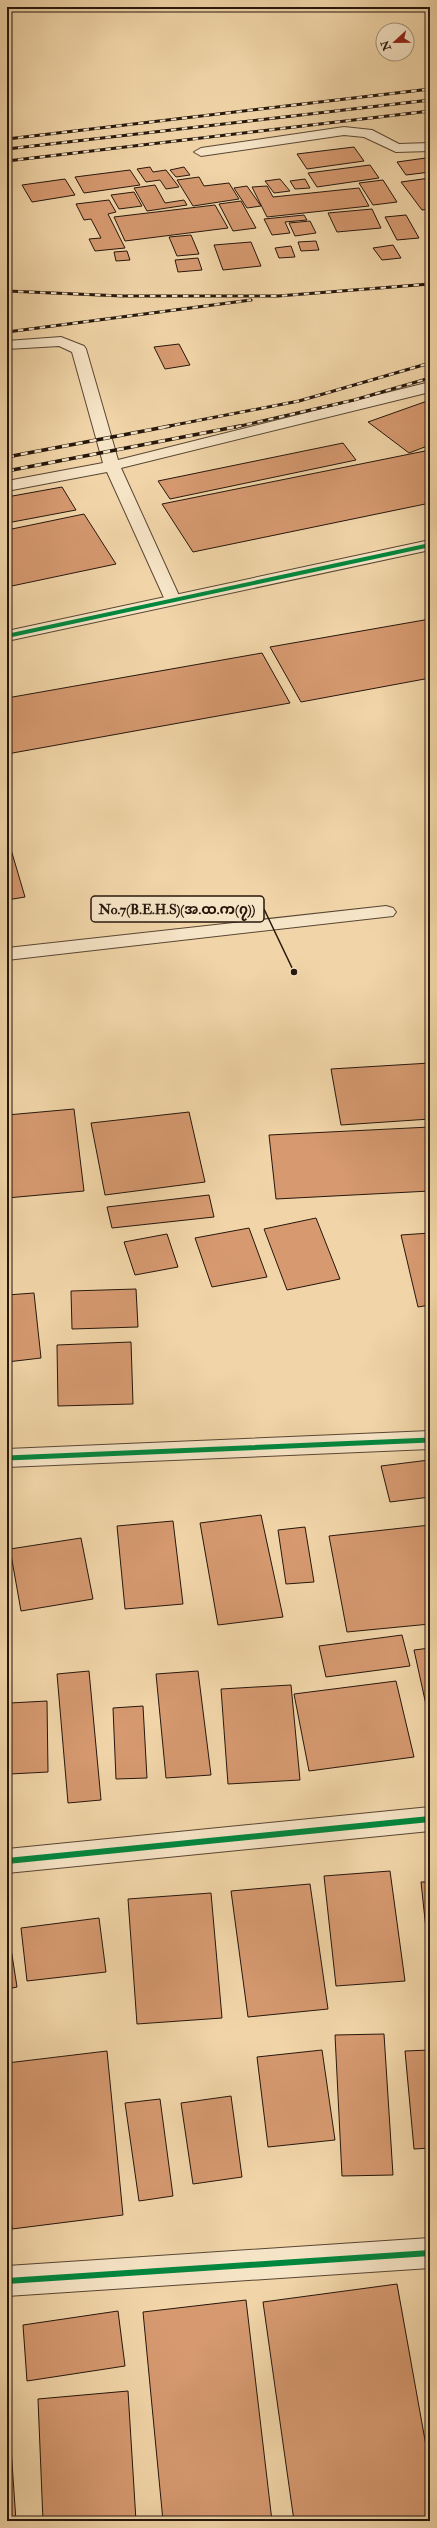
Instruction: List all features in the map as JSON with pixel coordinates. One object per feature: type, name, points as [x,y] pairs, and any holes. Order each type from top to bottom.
[{"type":"street","points":[[201,152],[344,131],[367,133],[396,148],[404,149],[430,147]]},
{"type":"street","points":[[7,344],[61,341],[80,349],[112,466],[173,600]]},
{"type":"street","points":[[7,486],[112,466],[430,387]]},
{"type":"street","points":[[7,636],[430,545]]},
{"type":"street","points":[[7,954],[386,912]]},
{"type":"street","points":[[7,1458],[430,1440]]},
{"type":"street","points":[[7,1861],[430,1819]]},
{"type":"street","points":[[7,2281],[430,2253]]},
{"type":"building","points":[[354,147],[364,161],[307,169],[297,154]]},
{"type":"building","points":[[426,158],[430,163],[430,172],[406,175],[397,162]]},
{"type":"building","points":[[370,165],[379,178],[317,187],[308,173]]},
{"type":"building","points":[[150,167],[153,172],[166,170],[179,187],[166,189],[160,180],[146,182],[137,169]]},
{"type":"building","points":[[184,167],[190,175],[176,177],[170,170]]},
{"type":"building","points":[[130,170],[140,185],[84,193],[75,177]]},
{"type":"building","points":[[199,177],[204,186],[229,183],[239,199],[193,206],[177,180]]},
{"type":"building","points":[[430,178],[430,209],[422,210],[401,182]]},
{"type":"building","points":[[65,179],[75,195],[32,202],[22,185]]},
{"type":"building","points":[[280,179],[290,191],[274,193],[265,181]]},
{"type":"building","points":[[305,179],[310,188],[295,189],[290,181]]},
{"type":"building","points":[[383,180],[397,202],[373,205],[359,183]]},
{"type":"building","points":[[155,185],[165,203],[184,200],[187,205],[147,211],[134,188]]},
{"type":"building","points":[[247,186],[261,206],[247,208],[234,188]]},
{"type":"building","points":[[267,186],[273,197],[359,188],[369,206],[267,217],[252,187]]},
{"type":"building","points":[[134,192],[142,206],[119,209],[111,195]]},
{"type":"building","points":[[109,200],[116,212],[108,214],[125,248],[95,251],[89,239],[101,238],[91,219],[84,220],[76,204]]},
{"type":"building","points":[[241,201],[256,228],[233,231],[219,204]]},
{"type":"building","points":[[215,205],[228,228],[125,241],[114,217]]},
{"type":"building","points":[[372,209],[381,228],[337,232],[328,213]]},
{"type":"building","points":[[304,215],[307,220],[285,222],[290,233],[272,235],[264,219]]},
{"type":"building","points":[[406,215],[419,238],[397,240],[385,217]]},
{"type":"building","points":[[310,221],[316,233],[295,236],[289,223]]},
{"type":"building","points":[[191,235],[199,254],[177,256],[169,237]]},
{"type":"building","points":[[316,241],[319,250],[301,251],[298,242]]},
{"type":"building","points":[[251,242],[261,266],[223,270],[214,245]]},
{"type":"building","points":[[393,245],[401,258],[382,260],[373,248]]},
{"type":"building","points":[[291,246],[295,257],[279,258],[275,248]]},
{"type":"building","points":[[127,251],[130,260],[116,261],[114,252]]},
{"type":"building","points":[[198,258],[202,270],[178,272],[175,260]]},
{"type":"building","points":[[179,344],[190,365],[165,369],[154,347]]},
{"type":"building","points":[[430,400],[430,445],[409,453],[368,422]]},
{"type":"building","points":[[343,443],[356,460],[170,499],[158,481]]},
{"type":"building","points":[[430,450],[430,503],[193,552],[162,504]]},
{"type":"building","points":[[62,487],[76,510],[7,523],[7,497]]},
{"type":"building","points":[[84,514],[116,564],[7,587],[7,530]]},
{"type":"building","points":[[430,619],[430,678],[301,702],[270,647]]},
{"type":"building","points":[[262,653],[290,703],[7,754],[7,698]]},
{"type":"building","points":[[7,836],[25,897],[7,900]]},
{"type":"building","points":[[430,1063],[430,1119],[341,1125],[331,1069]]},
{"type":"building","points":[[74,1109],[84,1191],[7,1198],[7,1115]]},
{"type":"building","points":[[189,1112],[205,1182],[105,1195],[91,1123]]},
{"type":"building","points":[[430,1127],[430,1191],[276,1199],[269,1135]]},
{"type":"building","points":[[209,1195],[214,1217],[112,1228],[107,1207]]},
{"type":"building","points":[[316,1218],[340,1279],[287,1290],[264,1229]]},
{"type":"building","points":[[249,1228],[267,1277],[212,1287],[195,1238]]},
{"type":"building","points":[[430,1233],[430,1305],[418,1307],[401,1235]]},
{"type":"building","points":[[167,1234],[178,1267],[135,1275],[124,1242]]},
{"type":"building","points":[[136,1289],[138,1327],[72,1329],[71,1291]]},
{"type":"building","points":[[34,1293],[41,1358],[7,1362],[7,1295]]},
{"type":"building","points":[[131,1342],[133,1404],[58,1406],[57,1345]]},
{"type":"building","points":[[429,1460],[430,1497],[390,1502],[381,1466]]},
{"type":"building","points":[[261,1515],[283,1617],[218,1625],[200,1523]]},
{"type":"building","points":[[173,1521],[183,1604],[125,1609],[117,1526]]},
{"type":"building","points":[[430,1525],[430,1624],[347,1632],[329,1536]]},
{"type":"building","points":[[305,1527],[314,1582],[286,1584],[278,1530]]},
{"type":"building","points":[[81,1538],[93,1599],[21,1611],[10,1549]]},
{"type":"building","points":[[402,1635],[410,1666],[326,1677],[319,1646]]},
{"type":"building","points":[[430,1648],[430,1723],[414,1650]]},
{"type":"building","points":[[89,1671],[101,1800],[68,1803],[57,1674]]},
{"type":"building","points":[[198,1671],[211,1775],[166,1778],[156,1674]]},
{"type":"building","points":[[396,1681],[414,1757],[309,1771],[294,1694]]},
{"type":"building","points":[[291,1685],[300,1780],[228,1784],[221,1689]]},
{"type":"building","points":[[47,1701],[48,1772],[10,1774],[10,1703]]},
{"type":"building","points":[[143,1706],[147,1778],[116,1779],[113,1708]]},
{"type":"building","points":[[390,1871],[405,1981],[336,1986],[324,1876]]},
{"type":"building","points":[[421,1882],[430,1882],[430,1967]]},
{"type":"building","points":[[310,1884],[328,2009],[248,2017],[231,1891]]},
{"type":"building","points":[[211,1893],[222,2018],[137,2024],[128,1899]]},
{"type":"building","points":[[99,1918],[106,1972],[27,1981],[21,1928]]},
{"type":"building","points":[[7,1923],[17,1987],[7,1989]]},
{"type":"building","points":[[384,2034],[393,2175],[342,2176],[335,2035]]},
{"type":"building","points":[[322,2050],[335,2140],[268,2147],[257,2057]]},
{"type":"building","points":[[430,2050],[430,2148],[414,2149],[405,2051]]},
{"type":"building","points":[[107,2051],[123,2215],[12,2229],[7,2159],[7,2063]]},
{"type":"building","points":[[231,2096],[242,2177],[193,2184],[181,2103]]},
{"type":"building","points":[[160,2099],[173,2196],[139,2201],[125,2103]]},
{"type":"building","points":[[397,2284],[430,2468],[430,2519],[413,2521],[294,2521],[263,2302]]},
{"type":"building","points":[[246,2300],[272,2521],[163,2521],[143,2312]]},
{"type":"building","points":[[118,2311],[125,2366],[27,2381],[23,2325]]},
{"type":"building","points":[[7,2390],[16,2521],[7,2521]]},
{"type":"building","points":[[128,2391],[136,2521],[43,2521],[38,2399]]},
{"type":"railway","points":[[7,139],[430,89]]},
{"type":"railway","points":[[7,149],[430,100]]},
{"type":"railway","points":[[7,161],[430,111]]},
{"type":"railway","points":[[7,291],[122,296],[278,296],[430,284]]},
{"type":"railway","points":[[7,332],[251,300]]},
{"type":"railway","points":[[164,427],[299,401],[430,363]]},
{"type":"railway","points":[[236,427],[354,400],[430,378]]},
{"type":"railway","points":[[7,457],[170,426]]},
{"type":"railway","points":[[7,471],[240,426]]},
{"type":"cycle path","points":[[7,636],[430,545]]},
{"type":"cycle path","points":[[7,1458],[430,1440]]},
{"type":"cycle path","points":[[7,1861],[430,1819]]},
{"type":"cycle path","points":[[7,2281],[430,2253]]},
{"type":"place","name":"No.7(B.E.H.S)(အ.ထ.က(၇))","points":[[294,972]]}]
